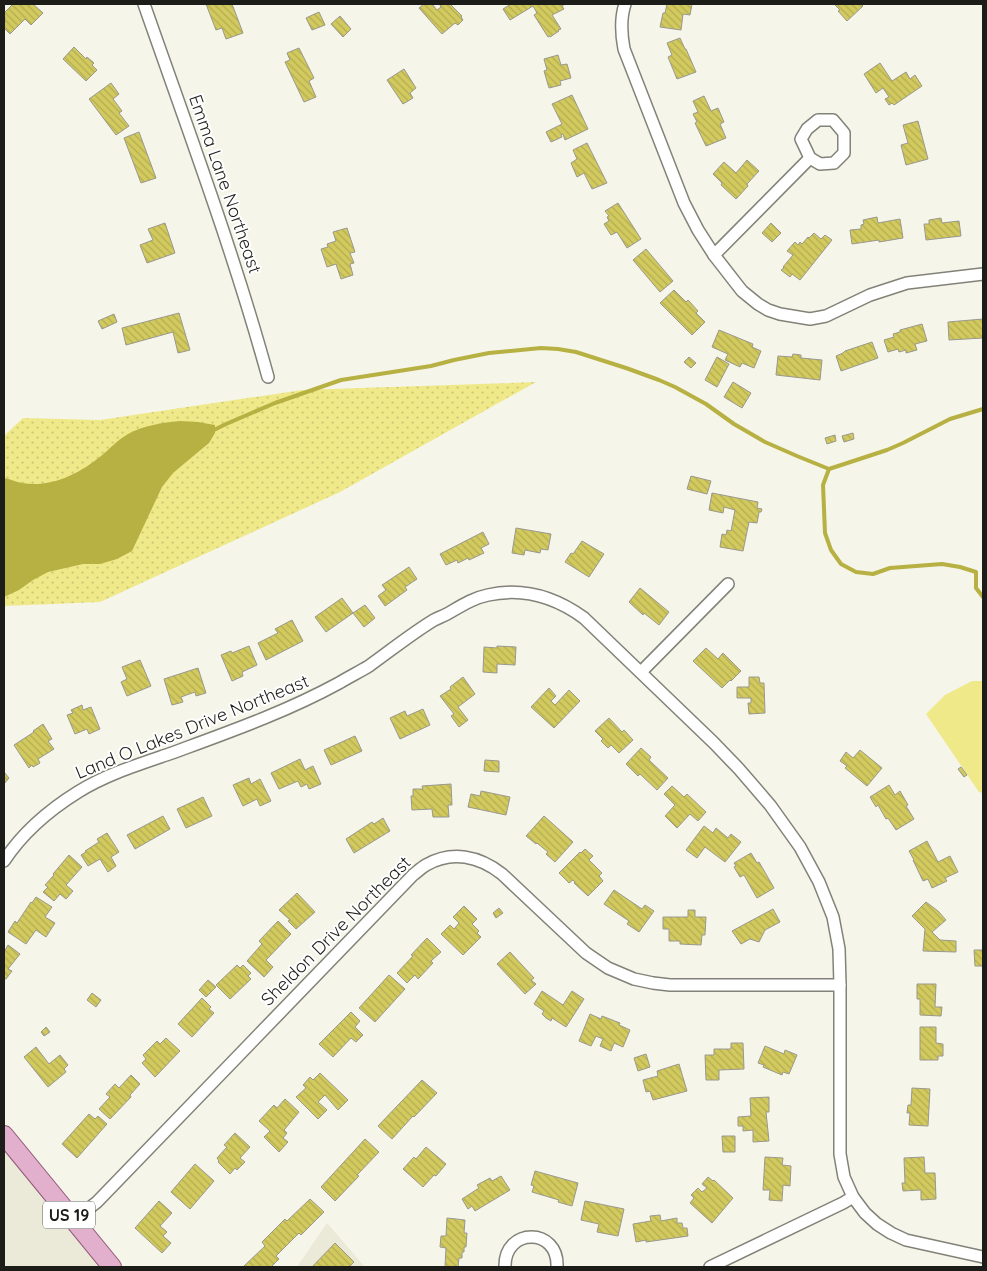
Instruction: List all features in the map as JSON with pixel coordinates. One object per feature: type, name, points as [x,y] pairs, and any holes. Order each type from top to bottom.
[{"type":"main road","name":"US 19","points":[[4,1135],[74,1220],[108,1266]]},
{"type":"street","name":"Emma Lane Northeast","points":[[144,4],[238,273],[268,377]]},
{"type":"street","points":[[625,4],[621,22],[621,36],[624,49],[684,203],[714,255],[742,291],[758,304],[780,314],[810,319],[826,316],[870,295],[907,283],[983,274]]},
{"type":"street","points":[[714,255],[810,158]]},
{"type":"street","points":[[641,672],[728,584]]},
{"type":"street","name":"Land O Lakes Drive Northeast","points":[[4,861],[12,848],[33,825],[57,805],[80,791],[113,774],[258,721],[313,697],[367,667],[433,621],[466,602],[488,595],[511,592],[534,594],[554,600],[584,618],[739,769],[770,805],[800,847],[819,882],[833,917],[839,949],[840,1154],[844,1177],[853,1197],[865,1213],[877,1224],[906,1240],[983,1257]]},
{"type":"street","name":"Sheldon Drive Northeast","points":[[74,1220],[97,1202],[413,875],[426,865],[441,859],[452,856],[467,857],[481,860],[493,866],[586,953],[608,968],[634,979],[670,985],[840,985]]},
{"type":"street","points":[[710,1267],[834,1208],[853,1197]]},
{"type":"street","points":[[505,1267],[505,1260],[510,1247],[528,1237],[542,1239],[553,1248],[558,1260],[558,1267]]},
{"type":"shaded area","points":[[536,382],[340,492],[100,602],[4,606],[4,436],[23,418],[100,420],[302,390]]},
{"type":"shaded area","points":[[180,421],[215,425],[215,433],[209,443],[173,473],[162,487],[132,551],[117,559],[100,564],[83,564],[48,572],[4,597],[4,478],[20,483],[33,484],[64,478],[83,469],[120,439],[140,428]]},
{"type":"shaded area","points":[[972,681],[983,681],[983,793],[979,792],[926,714],[945,695]]},
{"type":"shaded area","points":[[4,1139],[112,1267],[4,1267]]},
{"type":"shaded area","points":[[327,1223],[365,1267],[297,1267]]},
{"type":"building","points":[[13,4],[33,4],[43,13],[31,25],[25,19],[10,34],[4,28],[4,13]]},
{"type":"building","points":[[206,4],[232,4],[243,33],[226,39],[222,28],[216,30]]},
{"type":"building","points":[[424,4],[432,4],[437,10],[442,4],[450,4],[462,16],[463,20],[458,25],[455,23],[442,34],[419,8]]},
{"type":"building","points":[[511,4],[565,4],[562,6],[564,9],[552,15],[561,29],[548,37],[534,15],[537,13],[533,6],[510,20],[503,9]]},
{"type":"building","points":[[667,4],[692,4],[690,15],[683,14],[681,30],[660,27]]},
{"type":"building","points":[[834,4],[861,4],[863,6],[847,21]]},
{"type":"building","points":[[319,12],[325,25],[312,30],[306,18]]},
{"type":"building","points":[[340,16],[351,29],[343,37],[331,24]]},
{"type":"building","points":[[680,38],[696,72],[677,79],[668,57],[672,55],[667,43]]},
{"type":"building","points":[[74,47],[86,59],[87,57],[94,63],[92,65],[97,70],[86,81],[63,59]]},
{"type":"building","points":[[299,48],[314,78],[309,81],[316,97],[304,102],[285,62],[290,60],[287,53]]},
{"type":"building","points":[[558,55],[561,65],[567,64],[571,78],[560,81],[561,85],[549,88],[544,71],[547,70],[544,59]]},
{"type":"building","points":[[880,63],[892,81],[906,72],[910,79],[915,75],[922,86],[894,105],[892,103],[889,105],[885,99],[889,97],[883,88],[876,93],[864,74]]},
{"type":"building","points":[[404,69],[416,88],[410,93],[413,98],[403,104],[387,80]]},
{"type":"building","points":[[111,83],[119,94],[113,99],[122,111],[119,113],[129,126],[116,135],[89,99]]},
{"type":"building","points":[[572,95],[588,129],[565,140],[563,134],[561,135],[562,137],[551,142],[546,132],[562,124],[552,104]]},
{"type":"building","points":[[704,96],[711,111],[718,108],[724,122],[720,124],[726,138],[706,146],[695,123],[697,122],[693,114],[698,112],[693,101]]},
{"type":"building","points":[[918,121],[928,159],[906,165],[901,145],[908,143],[903,125]]},
{"type":"building","points":[[139,132],[156,178],[141,183],[124,138]]},
{"type":"building","points":[[587,143],[607,183],[592,189],[584,173],[577,177],[571,163],[577,159],[573,150]]},
{"type":"building","points":[[747,160],[759,171],[736,199],[721,185],[722,183],[713,174],[724,162],[736,173]]},
{"type":"building","points":[[618,203],[641,239],[627,248],[617,232],[611,235],[604,224],[609,221],[607,217],[609,216],[605,211]]},
{"type":"building","points":[[877,217],[878,223],[900,219],[903,238],[852,244],[850,230],[861,229],[861,225],[864,224],[863,220]]},
{"type":"building","points":[[941,218],[942,223],[959,221],[961,236],[926,240],[924,224],[929,224],[929,220]]},
{"type":"building","points":[[165,223],[175,253],[147,263],[140,245],[153,240],[148,229]]},
{"type":"building","points":[[771,223],[781,233],[772,242],[762,233]]},
{"type":"building","points":[[347,228],[355,252],[350,253],[354,263],[350,264],[353,275],[341,279],[336,264],[327,267],[321,249],[328,247],[327,244],[336,241],[333,232]]},
{"type":"building","points":[[814,233],[821,239],[825,235],[832,240],[800,280],[792,274],[790,277],[781,270],[793,255],[787,251],[795,242],[798,245],[800,242],[802,244]]},
{"type":"building","points":[[646,249],[673,281],[660,292],[633,260]]},
{"type":"building","points":[[674,290],[686,302],[688,300],[698,311],[696,313],[705,322],[692,335],[660,303]]},
{"type":"building","points":[[179,313],[190,350],[178,353],[173,332],[126,345],[122,328]]},
{"type":"building","points":[[114,314],[117,322],[102,329],[98,321]]},
{"type":"building","points":[[983,319],[983,338],[949,340],[948,322]]},
{"type":"building","points":[[922,324],[927,341],[915,344],[917,350],[906,353],[906,350],[899,352],[898,349],[888,352],[884,340],[894,337],[893,334],[900,332],[900,330]]},
{"type":"building","points":[[719,330],[753,344],[752,347],[761,351],[754,368],[742,363],[740,367],[725,360],[728,354],[712,347]]},
{"type":"building","points":[[872,342],[878,358],[841,371],[836,356]]},
{"type":"building","points":[[793,354],[801,355],[801,358],[822,360],[820,380],[776,375],[778,356],[792,357]]},
{"type":"building","points":[[689,357],[696,363],[691,368],[684,362]]},
{"type":"building","points":[[717,357],[729,364],[717,387],[705,380]]},
{"type":"building","points":[[733,382],[751,393],[742,408],[724,397]]},
{"type":"building","points":[[853,433],[854,439],[844,442],[842,436]]},
{"type":"building","points":[[835,435],[836,441],[827,444],[825,438]]},
{"type":"building","points":[[691,476],[711,481],[707,494],[687,489]]},
{"type":"building","points":[[712,493],[758,502],[757,508],[762,509],[759,512],[757,523],[749,522],[743,551],[720,547],[722,534],[726,535],[727,530],[731,531],[735,510],[724,507],[723,513],[709,510]]},
{"type":"building","points":[[516,528],[551,534],[548,550],[541,549],[540,553],[525,550],[524,555],[512,553]]},
{"type":"building","points":[[483,532],[489,544],[481,548],[484,553],[469,560],[468,558],[458,563],[457,560],[446,565],[440,554]]},
{"type":"building","points":[[582,541],[604,554],[589,577],[565,562]]},
{"type":"building","points":[[409,567],[417,579],[405,587],[407,590],[385,606],[378,596],[386,590],[382,585]]},
{"type":"building","points":[[640,588],[669,612],[659,625],[644,613],[643,615],[629,602]]},
{"type":"building","points":[[342,598],[353,613],[326,632],[315,617]]},
{"type":"building","points":[[365,605],[375,618],[364,627],[353,613]]},
{"type":"building","points":[[292,620],[303,641],[266,660],[258,643],[278,633],[275,629]]},
{"type":"building","points":[[249,646],[257,665],[242,672],[243,676],[232,681],[221,655]]},
{"type":"building","points":[[497,646],[516,647],[515,665],[497,664],[497,673],[483,672],[484,647],[497,648]]},
{"type":"building","points":[[706,648],[718,659],[723,653],[741,671],[722,688],[693,661]]},
{"type":"building","points":[[140,660],[151,686],[127,696],[121,682],[127,679],[122,667]]},
{"type":"building","points":[[198,668],[206,693],[196,696],[195,692],[181,697],[183,702],[172,705],[164,679]]},
{"type":"building","points":[[463,677],[475,694],[458,707],[468,720],[459,727],[451,716],[454,714],[440,696],[451,689],[450,687]]},
{"type":"building","points":[[749,677],[759,677],[760,683],[764,683],[765,713],[749,714],[748,703],[751,703],[751,698],[737,698],[737,687],[749,687]]},
{"type":"building","points":[[549,688],[556,696],[551,701],[555,705],[569,690],[580,701],[554,728],[531,707]]},
{"type":"building","points":[[82,705],[83,710],[91,707],[100,729],[89,734],[87,729],[75,734],[67,715],[73,713],[71,710]]},
{"type":"building","points":[[423,709],[430,725],[400,739],[390,718],[405,711],[407,716]]},
{"type":"building","points":[[609,718],[622,732],[624,730],[633,740],[619,753],[611,745],[608,748],[595,731]]},
{"type":"building","points":[[43,724],[52,739],[48,741],[54,749],[38,759],[40,763],[29,768],[14,745]]},
{"type":"building","points":[[355,736],[362,751],[331,765],[324,750]]},
{"type":"building","points":[[641,748],[651,757],[649,760],[668,778],[657,790],[626,764]]},
{"type":"building","points":[[860,750],[882,768],[867,786],[845,768],[847,766],[840,761],[846,752],[853,758]]},
{"type":"building","points":[[300,759],[305,770],[313,766],[321,784],[309,789],[307,784],[301,787],[298,781],[279,789],[271,773]]},
{"type":"building","points":[[485,760],[499,761],[499,772],[484,771]]},
{"type":"building","points":[[961,767],[967,775],[964,777],[958,769]]},
{"type":"building","points":[[4,772],[9,778],[4,784]]},
{"type":"building","points":[[249,778],[251,784],[260,779],[271,801],[260,806],[257,799],[243,806],[233,785]]},
{"type":"building","points":[[451,784],[452,805],[448,805],[449,817],[433,817],[432,809],[412,810],[411,796],[413,796],[413,789],[423,789],[422,786]]},
{"type":"building","points":[[889,785],[895,795],[900,791],[914,819],[896,830],[870,797]]},
{"type":"building","points":[[672,786],[684,797],[687,794],[706,812],[698,821],[690,814],[677,828],[665,816],[675,805],[664,794]]},
{"type":"building","points":[[481,791],[510,797],[506,815],[468,807],[471,794],[480,796]]},
{"type":"building","points":[[203,797],[212,816],[186,828],[177,809]]},
{"type":"building","points":[[163,816],[170,829],[135,849],[127,835]]},
{"type":"building","points":[[544,816],[573,842],[555,862],[546,854],[548,852],[526,836]]},
{"type":"building","points":[[383,818],[390,831],[354,853],[346,839],[372,822],[374,824]]},
{"type":"building","points":[[704,826],[713,833],[716,828],[728,838],[731,834],[741,842],[725,862],[705,847],[697,858],[686,850]]},
{"type":"building","points":[[107,833],[119,852],[111,857],[116,866],[108,872],[100,859],[88,866],[81,855],[99,842],[97,839]]},
{"type":"building","points":[[927,841],[938,862],[950,856],[958,872],[945,878],[947,881],[932,888],[928,879],[923,881],[909,851]]},
{"type":"building","points":[[585,849],[593,856],[589,860],[602,873],[599,876],[603,881],[588,896],[573,880],[569,883],[559,873]]},
{"type":"building","points":[[751,853],[757,863],[759,862],[774,888],[757,898],[744,875],[740,877],[734,867],[736,866],[734,863]]},
{"type":"building","points":[[69,855],[82,867],[66,885],[73,891],[66,899],[60,894],[54,901],[43,892],[48,887],[45,885]]},
{"type":"building","points":[[614,890],[642,909],[645,905],[654,911],[639,932],[627,924],[629,921],[604,904]]},
{"type":"building","points":[[297,893],[315,912],[296,929],[288,921],[290,920],[279,910]]},
{"type":"building","points":[[36,897],[52,907],[45,917],[55,923],[46,937],[36,930],[26,944],[8,932]]},
{"type":"building","points":[[926,902],[946,920],[932,932],[940,940],[956,941],[956,952],[923,951],[925,929],[912,916]]},
{"type":"building","points":[[464,906],[477,919],[472,924],[479,931],[477,933],[481,937],[463,955],[441,934],[450,925],[454,929],[459,923],[453,917]]},
{"type":"building","points":[[499,908],[503,913],[496,918],[493,913]]},
{"type":"building","points":[[773,909],[780,922],[765,930],[759,942],[750,939],[741,944],[732,931]]},
{"type":"building","points":[[688,910],[695,910],[695,917],[706,917],[705,935],[702,935],[701,945],[680,944],[680,941],[669,941],[669,929],[663,929],[663,917],[688,917]]},
{"type":"building","points":[[278,921],[291,934],[266,960],[273,967],[264,977],[247,961],[262,944],[259,941]]},
{"type":"building","points":[[427,938],[441,952],[431,961],[433,963],[418,979],[415,975],[407,983],[397,973]]},
{"type":"building","points":[[8,945],[20,954],[8,969],[12,971],[4,979],[4,952]]},
{"type":"building","points":[[974,950],[983,950],[983,966],[975,966]]},
{"type":"building","points":[[510,952],[534,978],[531,980],[536,984],[525,994],[497,964]]},
{"type":"building","points":[[237,965],[240,968],[243,965],[251,973],[248,976],[251,979],[230,999],[216,985]]},
{"type":"building","points":[[389,975],[405,989],[375,1022],[359,1008]]},
{"type":"building","points":[[208,980],[216,987],[206,997],[199,990]]},
{"type":"building","points":[[917,984],[936,984],[935,1007],[942,1007],[941,1016],[920,1015],[920,999],[917,999]]},
{"type":"building","points":[[542,991],[563,1005],[572,991],[584,999],[566,1027],[552,1018],[551,1021],[546,1018],[542,1014],[544,1011],[534,1004]]},
{"type":"building","points":[[92,993],[101,1000],[96,1007],[87,1000]]},
{"type":"building","points":[[202,998],[214,1013],[192,1037],[178,1024]]},
{"type":"building","points":[[351,1012],[360,1021],[355,1027],[363,1035],[356,1042],[351,1038],[333,1057],[319,1044]]},
{"type":"building","points":[[590,1014],[601,1019],[602,1016],[620,1023],[619,1025],[630,1030],[623,1047],[614,1043],[611,1051],[600,1046],[603,1039],[596,1036],[591,1046],[579,1041]]},
{"type":"building","points":[[46,1027],[50,1032],[44,1036],[41,1032]]},
{"type":"building","points":[[920,1027],[936,1027],[936,1043],[943,1044],[943,1056],[938,1056],[938,1060],[920,1060]]},
{"type":"building","points":[[166,1038],[180,1051],[155,1077],[142,1063],[146,1059],[143,1055],[157,1041],[160,1044]]},
{"type":"building","points":[[731,1043],[743,1043],[744,1069],[719,1070],[719,1080],[706,1080],[705,1055],[714,1055],[714,1049],[731,1049]]},
{"type":"building","points":[[765,1046],[784,1054],[785,1050],[797,1055],[789,1074],[783,1072],[782,1075],[758,1063]]},
{"type":"building","points":[[36,1047],[49,1064],[60,1055],[68,1065],[64,1069],[66,1072],[48,1087],[24,1057]]},
{"type":"building","points":[[646,1054],[650,1067],[638,1071],[634,1058]]},
{"type":"building","points":[[679,1064],[687,1091],[653,1100],[650,1091],[646,1092],[643,1080],[658,1076],[657,1071]]},
{"type":"building","points":[[320,1073],[348,1100],[338,1110],[325,1095],[318,1102],[327,1110],[318,1119],[296,1097],[306,1088],[303,1085],[310,1077],[313,1080]]},
{"type":"building","points":[[131,1075],[140,1084],[130,1095],[131,1097],[110,1119],[99,1109],[110,1097],[106,1094],[115,1084],[119,1088]]},
{"type":"building","points":[[422,1080],[437,1093],[392,1139],[378,1126]]},
{"type":"building","points":[[912,1088],[930,1089],[928,1126],[909,1125],[910,1113],[907,1113],[908,1105],[911,1105]]},
{"type":"building","points":[[769,1097],[769,1112],[766,1112],[769,1141],[753,1142],[753,1130],[743,1131],[743,1126],[738,1126],[738,1117],[751,1116],[750,1098]]},
{"type":"building","points":[[285,1099],[299,1112],[284,1130],[287,1133],[283,1138],[288,1142],[279,1152],[264,1137],[270,1131],[259,1121],[274,1105],[277,1108]]},
{"type":"building","points":[[89,1114],[95,1119],[98,1116],[107,1124],[77,1158],[62,1144]]},
{"type":"building","points":[[235,1133],[250,1147],[240,1158],[245,1162],[237,1170],[235,1168],[230,1174],[218,1162],[217,1158],[227,1147],[224,1145]]},
{"type":"building","points":[[722,1136],[735,1136],[735,1152],[723,1152]]},
{"type":"building","points":[[365,1139],[379,1152],[335,1201],[321,1187]]},
{"type":"building","points":[[426,1147],[446,1164],[423,1187],[403,1169],[414,1157],[416,1159]]},
{"type":"building","points":[[765,1157],[783,1158],[782,1165],[791,1166],[790,1186],[783,1185],[782,1201],[769,1200],[770,1190],[763,1190]]},
{"type":"building","points":[[924,1157],[925,1173],[935,1173],[936,1199],[921,1200],[921,1190],[903,1191],[902,1183],[905,1183],[904,1158]]},
{"type":"building","points":[[195,1164],[214,1181],[190,1209],[171,1192]]},
{"type":"building","points":[[535,1171],[578,1183],[572,1206],[532,1192],[534,1186],[531,1185]]},
{"type":"building","points":[[501,1176],[510,1190],[475,1211],[472,1206],[468,1209],[462,1199],[479,1188],[477,1185],[490,1178],[492,1181]]},
{"type":"building","points":[[708,1177],[714,1180],[733,1198],[712,1223],[690,1203],[694,1198],[691,1195],[698,1188],[702,1192],[707,1188],[702,1184]]},
{"type":"building","points":[[310,1199],[324,1212],[276,1256],[279,1259],[271,1267],[243,1267],[265,1246],[262,1242],[285,1219],[287,1221]]},
{"type":"building","points":[[159,1201],[172,1213],[160,1226],[167,1232],[163,1236],[171,1243],[162,1253],[135,1228]]},
{"type":"building","points":[[585,1201],[624,1209],[618,1236],[597,1232],[599,1224],[581,1220]]},
{"type":"building","points":[[660,1215],[661,1221],[677,1218],[677,1223],[682,1223],[683,1228],[687,1228],[688,1236],[636,1242],[633,1224],[651,1221],[650,1216]]},
{"type":"building","points":[[447,1218],[465,1220],[464,1233],[467,1233],[466,1247],[464,1247],[464,1252],[462,1252],[462,1258],[459,1258],[458,1267],[445,1267],[446,1248],[440,1247],[441,1236],[446,1236]]},
{"type":"building","points":[[335,1243],[354,1262],[349,1267],[312,1267]]},
{"type":"waterway","points":[[212,431],[275,403],[341,380],[431,366],[489,353],[541,348],[576,352],[659,380],[706,404],[734,424],[765,442],[829,469],[887,450],[950,419],[983,409]]},
{"type":"waterway","points":[[829,469],[823,485],[825,533],[831,550],[841,564],[856,572],[873,574],[890,568],[942,564],[960,567],[976,572],[976,588],[983,597]]}]
